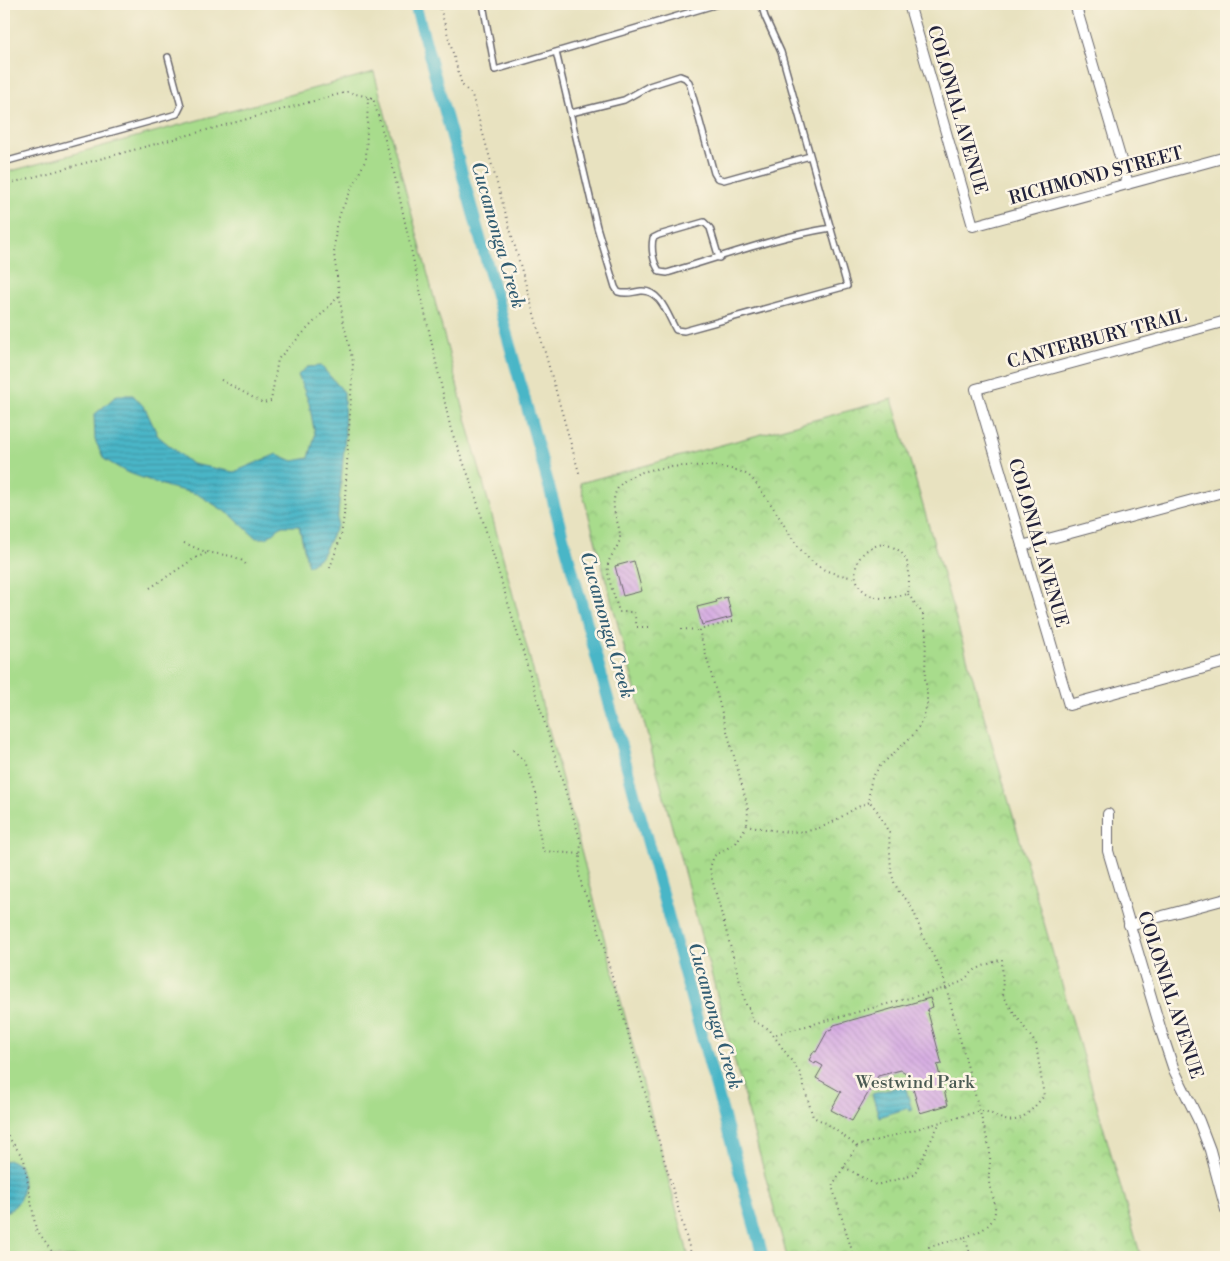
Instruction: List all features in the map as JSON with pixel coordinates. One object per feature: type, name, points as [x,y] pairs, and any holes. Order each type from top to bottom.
[{"type":"street","name":"COLONIAL AVENUE","points":[[909,4],[973,226]]},
{"type":"street","points":[[1075,4],[1128,184]]},
{"type":"street","name":"RICHMOND STREET","points":[[973,226],[1226,157]]},
{"type":"street","name":"CANTERBURY TRAIL","points":[[976,389],[1226,320]]},
{"type":"street","name":"COLONIAL AVENUE","points":[[976,389],[1069,705],[1226,662]]},
{"type":"street","points":[[1022,546],[1226,491]]},
{"type":"street","name":"COLONIAL AVENUE","points":[[1108,814],[1108,851],[1162,1034],[1174,1070],[1200,1121],[1226,1210]]},
{"type":"street","points":[[1130,925],[1226,899]]},
{"type":"lane","points":[[483,4],[495,70],[718,4]]},
{"type":"lane","points":[[556,52],[597,227],[615,288],[618,292],[625,295],[650,291],[657,297],[676,330],[684,331],[847,286],[781,52],[764,17],[761,4]]},
{"type":"lane","points":[[4,162],[177,114],[181,106],[168,58]]},
{"type":"lane","points":[[571,113],[624,100],[649,86],[680,76],[689,82],[717,178],[724,180],[810,156]]},
{"type":"lane","points":[[719,258],[710,228],[704,222],[653,238],[652,246],[656,266],[660,272],[667,273],[719,258],[807,232],[831,228]]},
{"type":"path","points":[[440,4],[462,85],[472,95],[580,476]]},
{"type":"path","points":[[4,185],[347,92],[373,98],[394,168],[450,430],[478,504],[581,842],[579,872],[582,887],[595,917],[692,1257]]},
{"type":"path","points":[[330,568],[341,536],[344,515],[353,362],[343,322],[334,254],[336,226],[341,211],[366,159],[368,97]]},
{"type":"path","points":[[221,380],[263,403],[271,401],[278,359],[340,296]]},
{"type":"path","points":[[648,627],[637,626],[634,612],[619,612],[608,566],[620,540],[614,509],[616,490],[623,482],[634,475],[650,470],[694,465],[720,467],[749,476],[769,500],[808,558],[819,567],[831,573],[857,579]]},
{"type":"path","points":[[184,543],[209,552],[230,555],[244,562],[248,567]]},
{"type":"path","points":[[908,594],[884,598],[867,594],[860,587],[855,570],[861,554],[876,545],[884,544],[892,546],[905,557],[909,565],[908,594],[923,614],[926,633],[925,678],[927,704],[923,720],[914,734],[880,766],[872,778],[869,792],[870,802],[889,833],[891,871],[894,882],[914,912],[924,939],[942,972],[992,1158],[989,1179],[995,1206],[994,1217],[988,1226],[980,1232],[929,1247],[932,1257]]},
{"type":"path","points":[[150,588],[194,558],[209,552]]},
{"type":"path","points":[[681,629],[699,630],[733,621]]},
{"type":"path","points":[[699,630],[746,796],[748,810],[746,825],[736,843],[714,856],[710,868],[747,1008],[749,1008],[753,1020],[769,1030],[800,1073],[813,1117],[826,1123],[857,1146]]},
{"type":"path","points":[[513,750],[524,760],[530,770],[537,797],[538,826],[543,851],[580,854]]},
{"type":"path","points":[[746,825],[779,832],[814,830],[837,820],[857,806],[870,802]]},
{"type":"path","points":[[773,1035],[946,988],[961,982],[975,970],[1002,959],[1003,997],[1036,1044],[1044,1096],[1019,1120],[1011,1121],[989,1111],[980,1111],[857,1146],[832,1186],[854,1257]]},
{"type":"path","points":[[844,1167],[876,1185],[914,1175],[940,1122]]},
{"type":"path","points":[[4,1127],[7,1135],[24,1160],[36,1230],[56,1257]]},
{"type":"path","points":[[965,1237],[970,1257]]},
{"type":"green space","points":[[374,72],[689,1257],[4,1257],[4,173]]},
{"type":"green space","name":"Westwind Park","points":[[892,399],[1141,1257],[787,1257],[580,483]]},
{"type":"water","points":[[321,366],[344,392],[345,437],[337,526],[321,557],[308,566],[299,526],[282,526],[267,538],[256,538],[231,515],[197,494],[168,487],[126,472],[104,459],[95,440],[94,415],[117,395],[133,395],[145,408],[158,436],[192,464],[234,472],[277,454],[293,461],[309,458],[315,435],[309,403],[298,375],[307,367]]},
{"type":"water","points":[[905,1085],[912,1110],[909,1111],[908,1108],[879,1117],[872,1094]]},
{"type":"water","points":[[10,1160],[19,1165],[23,1187],[20,1199],[16,1205],[4,1213],[4,1161]]},
{"type":"building","points":[[634,561],[642,591],[623,596],[615,566]]},
{"type":"building","points":[[727,597],[732,617],[702,625],[697,607],[717,602],[716,600]]},
{"type":"building","points":[[930,998],[933,1007],[927,1009],[942,1064],[937,1065],[948,1105],[920,1113],[909,1075],[901,1070],[878,1076],[852,1121],[831,1110],[841,1092],[816,1078],[823,1066],[809,1060],[814,1051],[816,1052],[828,1030],[830,1031],[834,1025]]},
{"type":"waterway","name":"Cucamonga Creek","points":[[415,4],[763,1257]]}]
